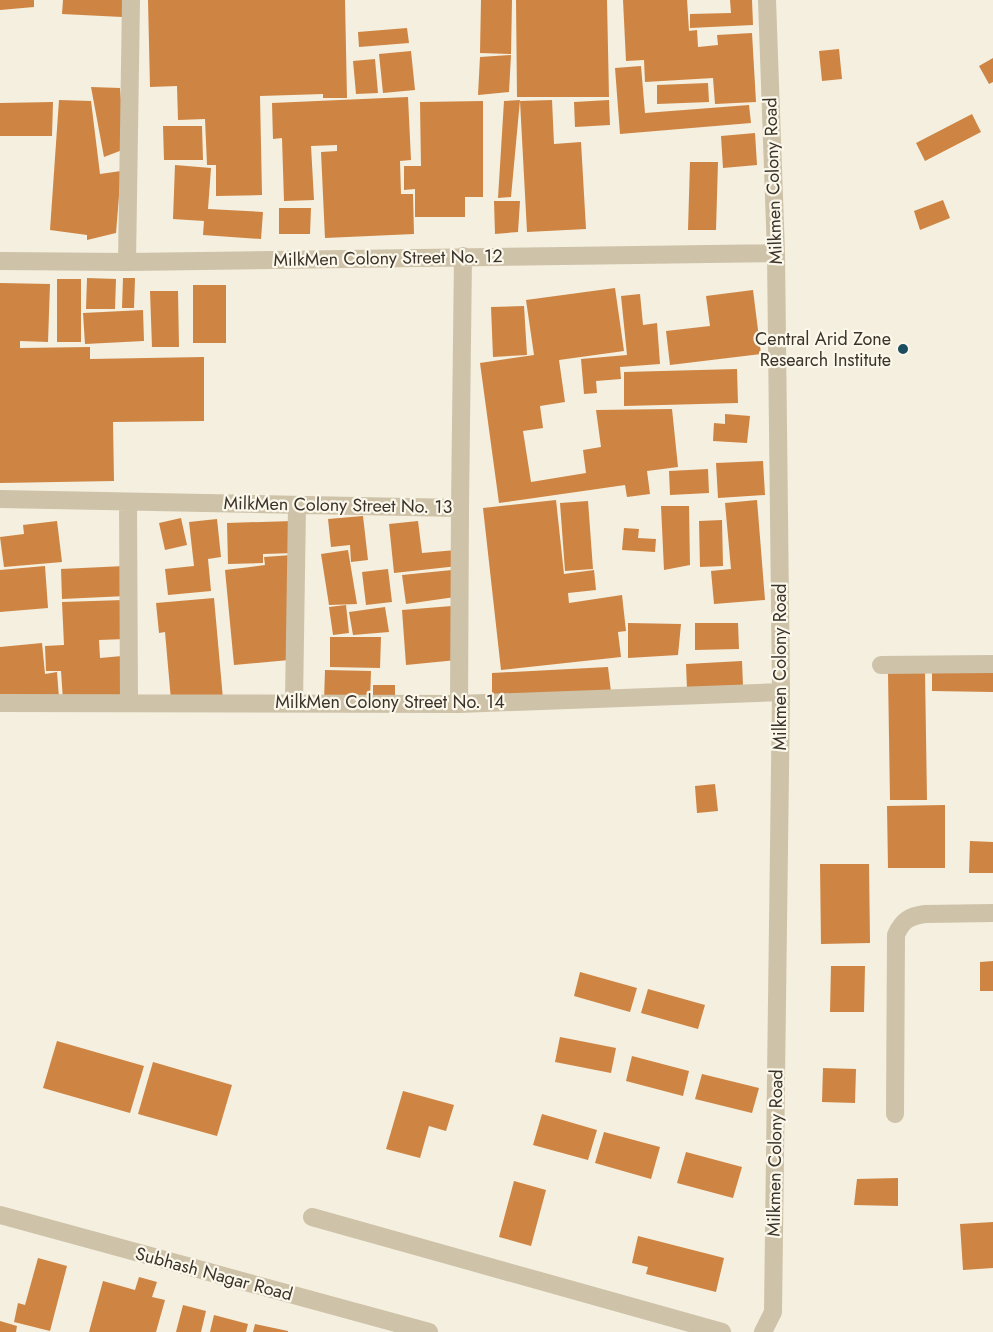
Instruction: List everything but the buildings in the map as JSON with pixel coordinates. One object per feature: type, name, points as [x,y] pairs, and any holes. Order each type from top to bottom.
[{"type":"street","points":[[127,262],[131,0]]},
{"type":"street","name":"Milkmen Colony Road","points":[[763,1332],[773,1312],[781,692],[776,253],[767,0]]},
{"type":"street","name":"MilkMen Colony Street No. 12","points":[[0,261],[127,262],[776,253]]},
{"type":"street","name":"MilkMen Colony Street No. 13","points":[[0,499],[460,508],[463,256]]},
{"type":"street","points":[[128,502],[129,703]]},
{"type":"street","points":[[294,704],[297,506]]},
{"type":"street","points":[[459,704],[460,508]]},
{"type":"street","points":[[881,665],[993,664]]},
{"type":"street","name":"MilkMen Colony Street No. 14","points":[[0,703],[459,704],[781,692]]},
{"type":"street","points":[[895,1114],[896,935],[902,922],[925,914],[993,913]]},
{"type":"street","name":"Subhash Nagar Road","points":[[0,1215],[429,1332]]},
{"type":"street","points":[[312,1217],[722,1332]]},
{"type":"place","name":"Central Arid Zone Research Institute","points":[[903,349]]}]
